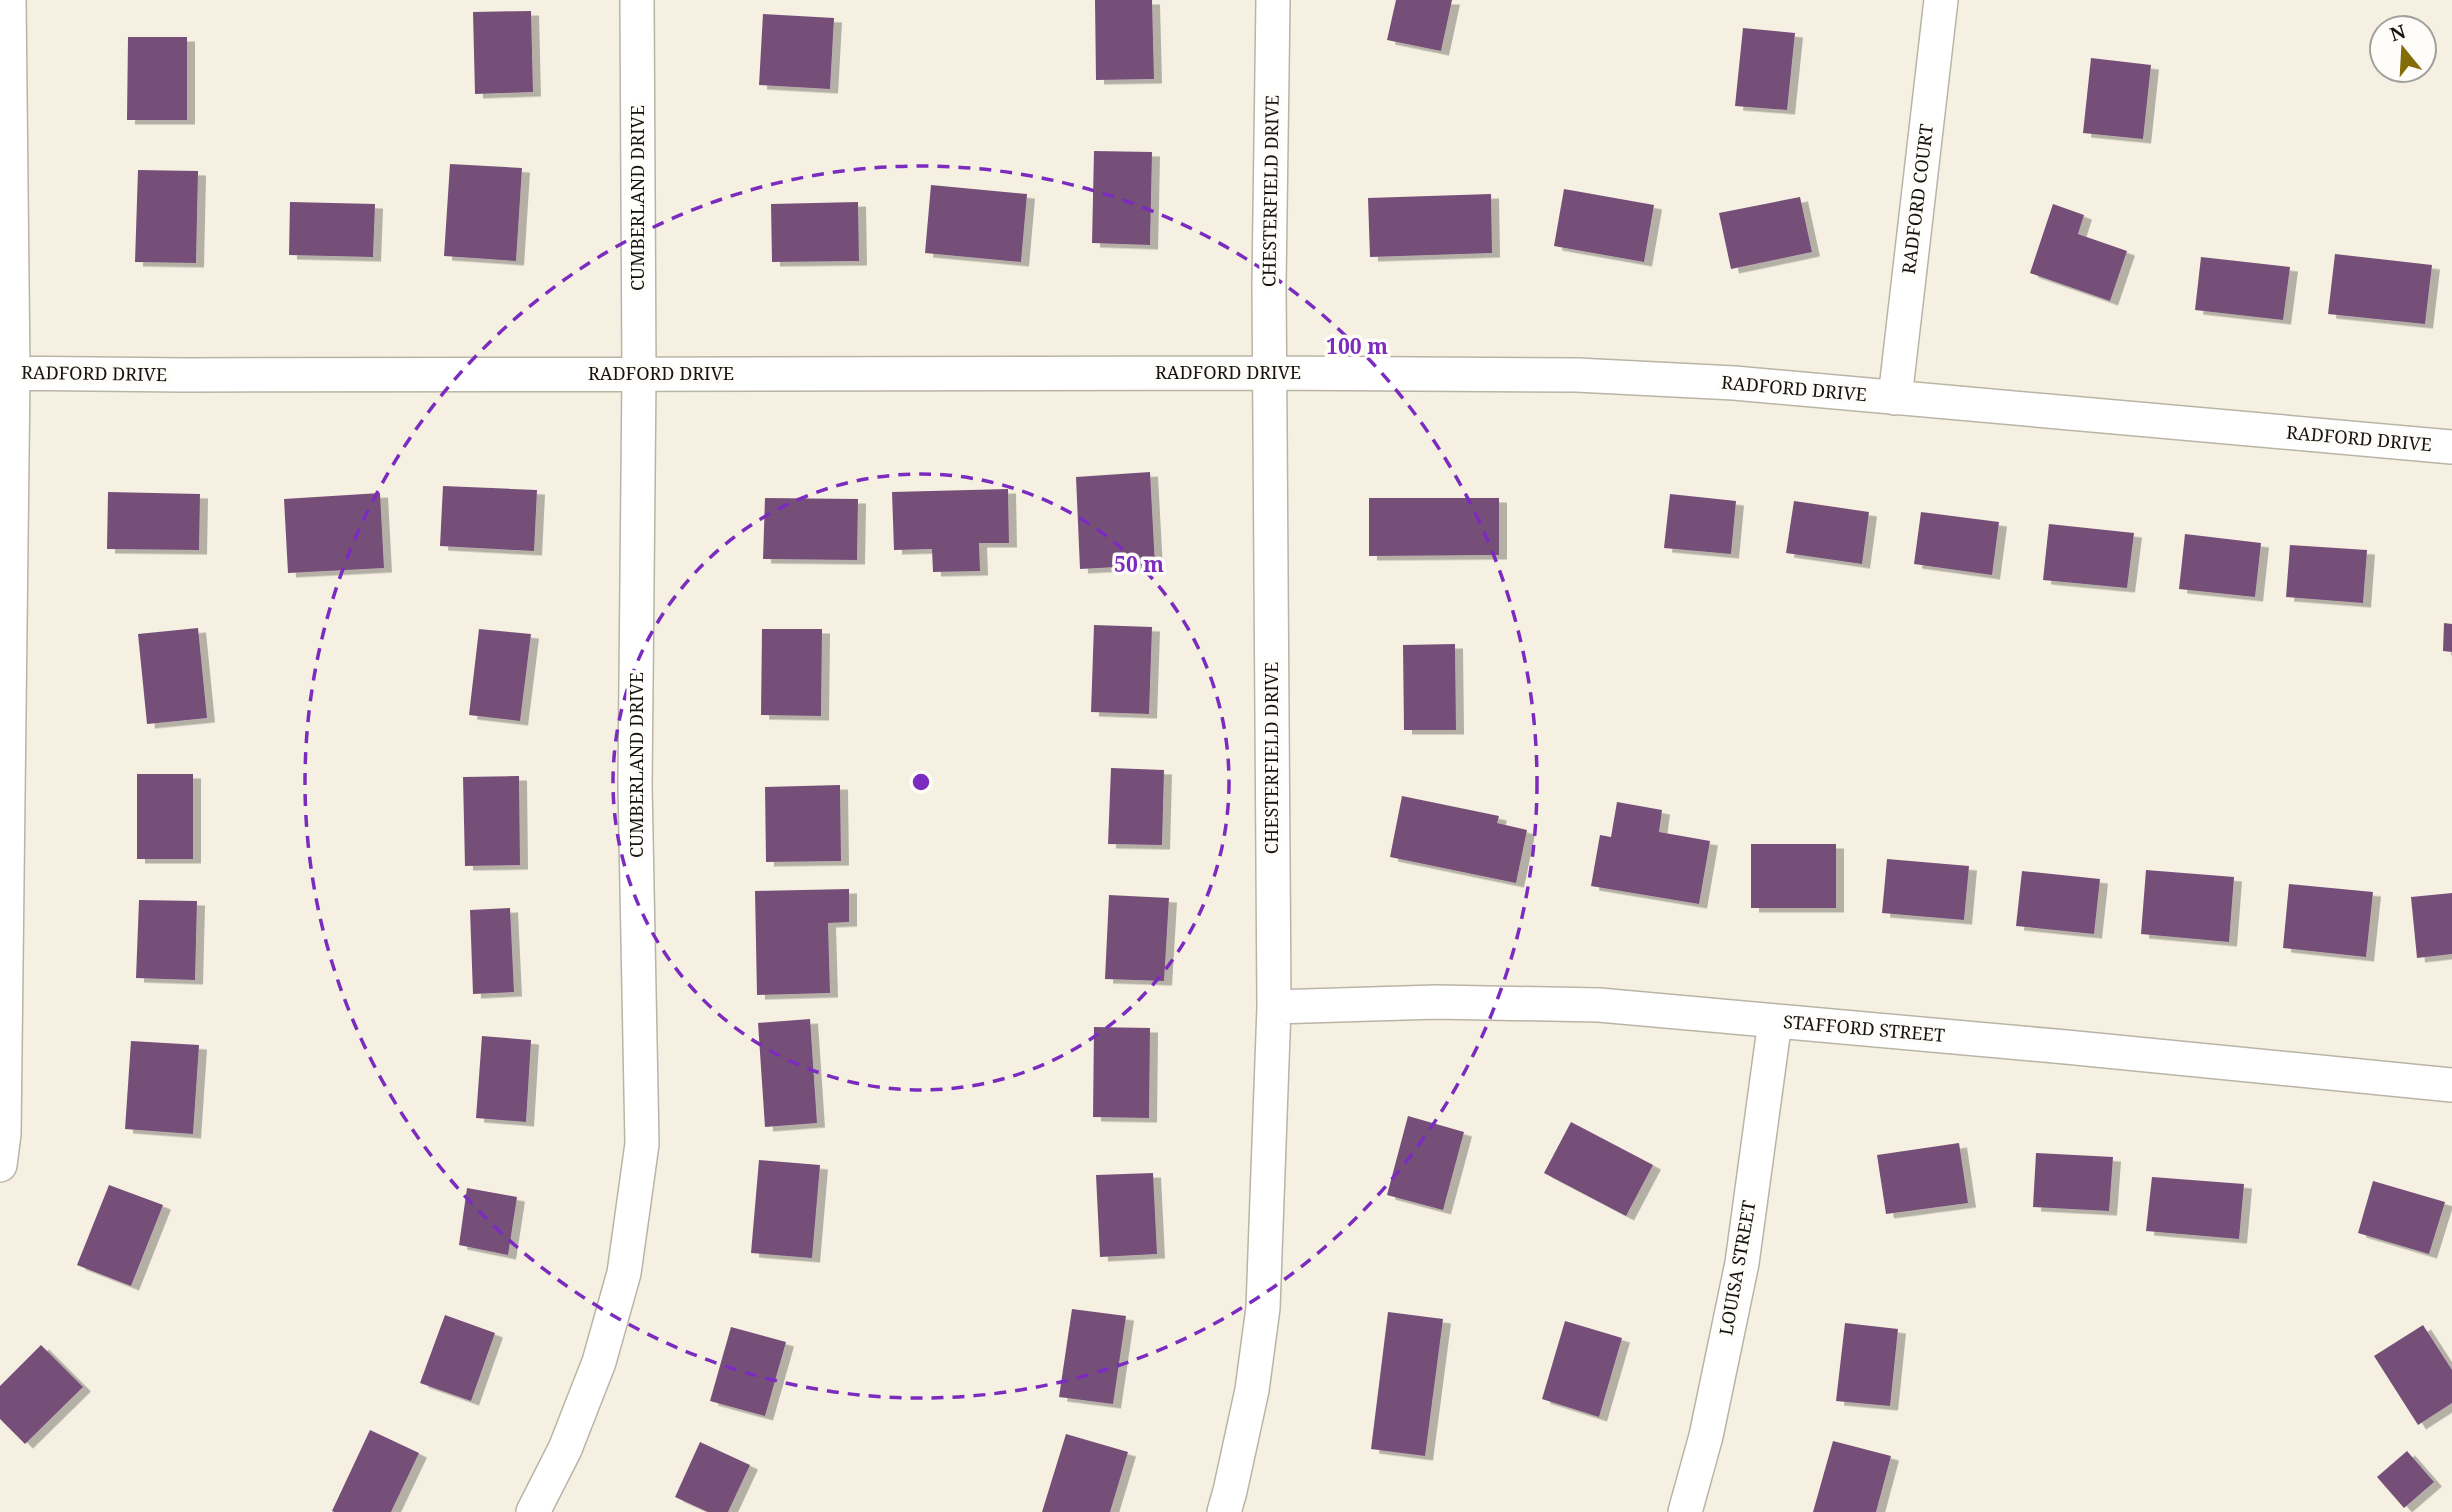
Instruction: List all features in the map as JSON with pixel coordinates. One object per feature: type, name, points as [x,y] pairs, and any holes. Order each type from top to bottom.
[{"type":"street","points":[[0,1165],[4,1134],[9,0]]},
{"type":"street","name":"CUMBERLAND DRIVE","points":[[533,1512],[565,1449],[599,1362],[624,1273],[642,1144],[635,785],[639,374],[637,0]]},
{"type":"street","name":"CHESTERFIELD DRIVE","points":[[1224,1512],[1252,1390],[1263,1308],[1274,1007],[1270,373],[1273,0]]},
{"type":"street","name":"RADFORD COURT","points":[[1895,398],[1941,0]]},
{"type":"street","name":"RADFORD DRIVE","points":[[6,373],[1577,375],[1734,383],[2452,447]]},
{"type":"street","name":"STAFFORD STREET","points":[[1274,1007],[1436,1002],[1599,1005],[2066,1047],[2452,1086]]},
{"type":"street","name":"LOUISA STREET","points":[[1685,1512],[1706,1436],[1742,1263],[1775,1021]]},
{"type":"building","points":[[1095,0],[1152,0],[1154,79],[1096,80]]},
{"type":"building","points":[[1396,0],[1452,0],[1441,51],[1387,40]]},
{"type":"building","points":[[531,11],[533,92],[475,94],[473,12]]},
{"type":"building","points":[[763,14],[834,18],[830,89],[759,85]]},
{"type":"building","points":[[1743,28],[1795,33],[1787,110],[1735,106]]},
{"type":"building","points":[[128,37],[187,37],[187,120],[127,120]]},
{"type":"building","points":[[2091,58],[2151,65],[2143,139],[2083,133]]},
{"type":"building","points":[[1094,151],[1152,152],[1150,245],[1092,243]]},
{"type":"building","points":[[450,164],[522,168],[516,261],[444,256]]},
{"type":"building","points":[[138,170],[198,171],[196,263],[135,262]]},
{"type":"building","points":[[931,185],[1027,194],[1021,262],[925,253]]},
{"type":"building","points":[[1564,189],[1654,205],[1644,262],[1554,246]]},
{"type":"building","points":[[1491,194],[1492,253],[1370,257],[1368,198]]},
{"type":"building","points":[[1800,197],[1812,252],[1731,269],[1719,213]]},
{"type":"building","points":[[290,202],[375,204],[373,257],[289,255]]},
{"type":"building","points":[[858,202],[859,261],[772,262],[771,204]]},
{"type":"building","points":[[2053,204],[2084,215],[2078,234],[2127,251],[2110,301],[2030,273]]},
{"type":"building","points":[[2335,254],[2432,265],[2425,324],[2328,314]]},
{"type":"building","points":[[2201,257],[2290,267],[2283,320],[2195,310]]},
{"type":"building","points":[[1150,472],[1155,565],[1080,569],[1076,477]]},
{"type":"building","points":[[443,486],[537,490],[534,551],[440,546]]},
{"type":"building","points":[[1008,489],[1009,543],[979,543],[980,571],[933,572],[932,549],[894,550],[892,492]]},
{"type":"building","points":[[108,492],[200,494],[199,550],[107,549]]},
{"type":"building","points":[[380,493],[384,568],[288,573],[284,499]]},
{"type":"building","points":[[1670,494],[1736,501],[1731,554],[1664,548]]},
{"type":"building","points":[[765,498],[858,499],[857,560],[763,559]]},
{"type":"building","points":[[1369,498],[1499,498],[1499,555],[1369,556]]},
{"type":"building","points":[[1794,501],[1869,512],[1862,564],[1786,553]]},
{"type":"building","points":[[1921,512],[1999,522],[1992,575],[1914,564]]},
{"type":"building","points":[[2049,524],[2134,533],[2127,588],[2043,580]]},
{"type":"building","points":[[2185,534],[2261,543],[2255,597],[2179,589]]},
{"type":"building","points":[[2290,545],[2367,550],[2363,603],[2286,597]]},
{"type":"building","points":[[2444,623],[2452,624],[2452,652],[2443,651]]},
{"type":"building","points":[[1094,625],[1152,627],[1149,714],[1091,712]]},
{"type":"building","points":[[198,628],[207,718],[147,724],[138,634]]},
{"type":"building","points":[[479,629],[531,634],[520,721],[469,715]]},
{"type":"building","points":[[762,629],[822,629],[821,716],[761,715]]},
{"type":"building","points":[[1455,644],[1456,730],[1404,730],[1403,645]]},
{"type":"building","points":[[1111,768],[1164,770],[1162,845],[1108,844]]},
{"type":"building","points":[[137,774],[193,774],[193,859],[137,859]]},
{"type":"building","points":[[519,776],[520,865],[465,866],[463,777]]},
{"type":"building","points":[[840,785],[841,861],[766,862],[765,787]]},
{"type":"building","points":[[1402,796],[1499,816],[1497,823],[1527,830],[1516,883],[1390,857]]},
{"type":"building","points":[[1617,802],[1662,810],[1659,832],[1710,841],[1699,904],[1591,886],[1600,835],[1611,837]]},
{"type":"building","points":[[1751,844],[1836,844],[1836,908],[1751,908]]},
{"type":"building","points":[[1887,859],[1969,866],[1964,920],[1882,913]]},
{"type":"building","points":[[2146,870],[2234,877],[2229,942],[2141,934]]},
{"type":"building","points":[[2022,871],[2100,879],[2094,934],[2016,926]]},
{"type":"building","points":[[2289,884],[2373,892],[2366,957],[2283,948]]},
{"type":"building","points":[[849,889],[849,922],[828,923],[830,993],[757,995],[755,891]]},
{"type":"building","points":[[2452,893],[2452,954],[2417,958],[2411,897]]},
{"type":"building","points":[[1109,895],[1169,898],[1164,981],[1105,979]]},
{"type":"building","points":[[139,900],[197,901],[195,980],[136,978]]},
{"type":"building","points":[[510,908],[514,992],[473,994],[470,910]]},
{"type":"building","points":[[810,1019],[817,1123],[765,1127],[758,1023]]},
{"type":"building","points":[[1094,1027],[1150,1028],[1149,1118],[1093,1117]]},
{"type":"building","points":[[482,1036],[531,1040],[526,1122],[476,1118]]},
{"type":"building","points":[[131,1041],[199,1045],[193,1134],[125,1129]]},
{"type":"building","points":[[1408,1116],[1464,1132],[1443,1210],[1387,1195]]},
{"type":"building","points":[[1571,1122],[1653,1165],[1626,1216],[1544,1173]]},
{"type":"building","points":[[1959,1143],[1968,1203],[1886,1214],[1877,1155]]},
{"type":"building","points":[[2036,1153],[2113,1157],[2109,1211],[2033,1207]]},
{"type":"building","points":[[759,1160],[820,1165],[812,1258],[751,1253]]},
{"type":"building","points":[[1153,1173],[1157,1254],[1100,1257],[1096,1175]]},
{"type":"building","points":[[2152,1177],[2244,1184],[2239,1239],[2146,1231]]},
{"type":"building","points":[[2373,1181],[2445,1202],[2429,1254],[2358,1233]]},
{"type":"building","points":[[109,1185],[163,1205],[131,1286],[77,1265]]},
{"type":"building","points":[[467,1188],[517,1197],[508,1255],[459,1245]]},
{"type":"building","points":[[1072,1309],[1126,1316],[1113,1404],[1059,1397]]},
{"type":"building","points":[[1388,1312],[1443,1319],[1425,1456],[1371,1449]]},
{"type":"building","points":[[445,1315],[495,1333],[471,1401],[420,1383]]},
{"type":"building","points":[[1565,1321],[1622,1338],[1599,1417],[1542,1399]]},
{"type":"building","points":[[1845,1323],[1898,1329],[1890,1406],[1836,1401]]},
{"type":"building","points":[[2423,1325],[2452,1370],[2452,1403],[2418,1425],[2374,1356]]},
{"type":"building","points":[[731,1327],[786,1342],[765,1416],[710,1401]]},
{"type":"building","points":[[41,1345],[83,1387],[25,1444],[0,1419],[0,1386]]},
{"type":"building","points":[[370,1430],[419,1453],[391,1512],[334,1512],[332,1511]]},
{"type":"building","points":[[1066,1434],[1128,1452],[1110,1512],[1042,1512]]},
{"type":"building","points":[[1833,1441],[1891,1456],[1876,1512],[1813,1512]]},
{"type":"building","points":[[700,1442],[750,1465],[728,1512],[708,1512],[675,1497]]},
{"type":"building","points":[[2407,1451],[2434,1482],[2404,1508],[2377,1477]]}]
